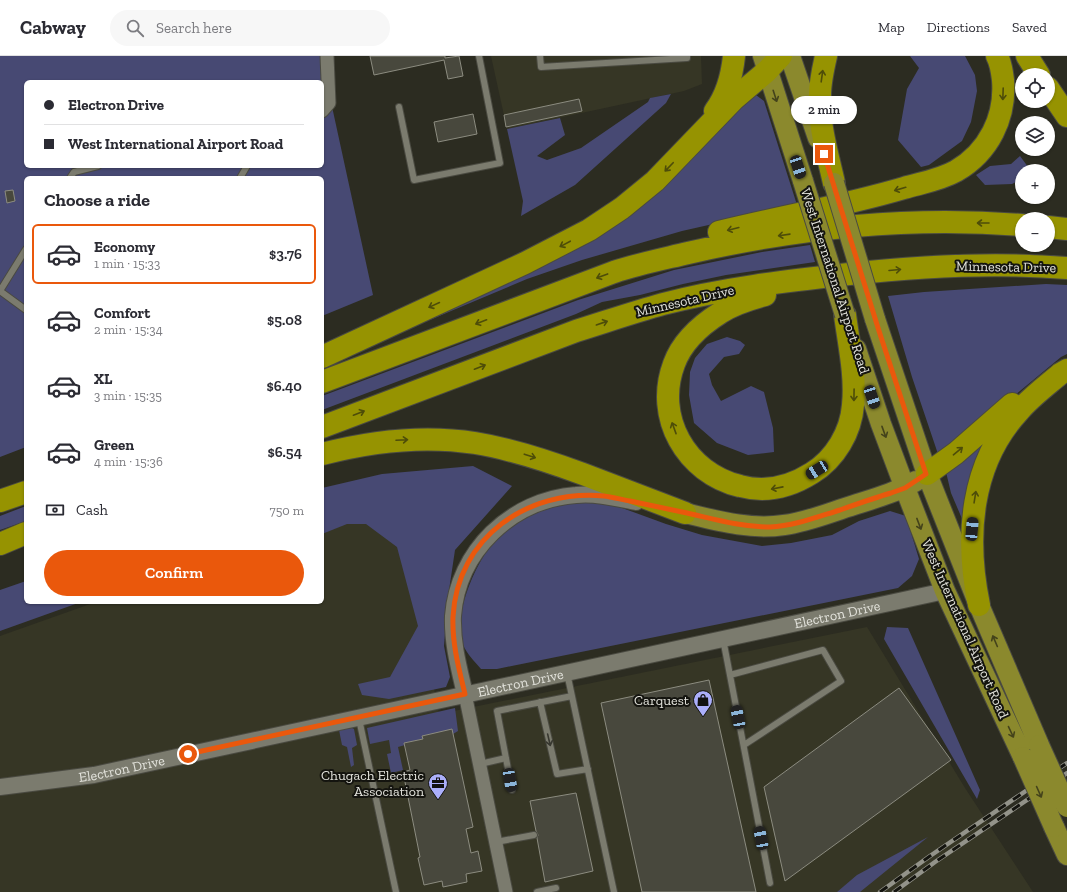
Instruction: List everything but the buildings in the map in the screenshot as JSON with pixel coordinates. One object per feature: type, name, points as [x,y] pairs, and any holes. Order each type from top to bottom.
[{"type":"highway","points":[[696,139],[718,107],[725,93],[731,76],[734,56]]},
{"type":"highway","points":[[826,56],[822,73],[820,96],[822,121],[834,184]]},
{"type":"highway","points":[[324,381],[630,266],[661,251],[698,237],[873,197],[938,179],[956,172],[975,157],[986,145],[999,118],[1003,102],[1003,86],[1002,72],[997,56]]},
{"type":"highway","points":[[1027,56],[1035,68]]},
{"type":"highway","points":[[324,356],[525,263],[589,230],[622,208],[655,181],[770,61]]},
{"type":"highway","points":[[1055,98],[1067,116]]},
{"type":"highway","points":[[630,266],[722,245],[767,237],[870,225],[930,223],[1015,224]]},
{"type":"highway","points":[[1055,228],[1067,229]]},
{"type":"highway","name":"Minnesota Drive","points":[[324,426],[576,332],[618,317],[664,304],[748,287],[909,268],[960,266],[1067,268]]},
{"type":"highway","points":[[825,277],[738,304],[721,312],[705,323],[692,335],[674,363],[668,391],[672,424],[688,455],[699,466],[714,476],[728,483],[750,489],[768,489],[786,486],[802,480],[817,470],[830,458],[840,444],[849,427],[853,406],[854,382],[845,315]]},
{"type":"highway","points":[[926,474],[956,452],[1024,394],[1067,363]]},
{"type":"highway","points":[[979,605],[974,582],[972,529],[977,489],[981,476],[998,440],[1014,416],[1036,395],[1067,370]]},
{"type":"highway","points":[[324,454],[363,445],[391,441],[422,439],[474,443],[510,450],[557,465],[685,513]]},
{"type":"highway","points":[[1,501],[24,492]]},
{"type":"highway","points":[[0,544],[24,534]]},
{"type":"main road","name":"West International Airport Road","points":[[790,56],[834,184],[875,318],[926,474],[979,605],[1067,807]]},
{"type":"main road","name":"West International Airport Road","points":[[770,61],[803,182],[881,424],[945,591],[1067,855]]},
{"type":"main road","points":[[685,513],[728,523],[754,526],[784,525],[818,517],[905,488],[926,474]]},
{"type":"main road","points":[[945,591],[965,594],[979,605]]},
{"type":"street","points":[[324,109],[329,103],[327,56]]},
{"type":"street","points":[[506,892],[454,642],[453,617],[456,597],[468,563],[492,531],[521,510],[539,503],[576,495],[606,496],[685,513]]},
{"type":"street","name":"Electron Drive","points":[[0,787],[94,775],[945,591]]},
{"type":"lane","points":[[399,107],[414,180],[500,163],[479,56]]},
{"type":"lane","points":[[540,56],[541,66],[687,58],[687,56]]},
{"type":"lane","points":[[71,176],[74,172],[90,168]]},
{"type":"lane","points":[[24,252],[2,283],[0,291],[24,309]]},
{"type":"lane","points":[[723,638],[770,884]]},
{"type":"lane","points":[[730,675],[823,650],[840,681],[744,745]]},
{"type":"lane","points":[[567,672],[614,892]]},
{"type":"lane","points":[[512,790],[497,711],[572,696]]},
{"type":"lane","points":[[540,702],[557,774],[588,768]]},
{"type":"lane","points":[[359,717],[396,892]]},
{"type":"lane","points":[[480,764],[506,758]]},
{"type":"lane","points":[[496,842],[534,835]]},
{"type":"lane","points":[[537,892],[556,888]]},
{"type":"shaded area","points":[[0,56],[321,56],[373,295],[324,315],[324,176],[24,176],[24,448],[0,457]]},
{"type":"shaded area","points":[[491,56],[701,56],[702,84],[684,91],[507,129]]},
{"type":"shaded area","points":[[910,56],[965,56],[975,75],[977,91],[971,122],[962,141],[929,165],[921,167],[898,140],[907,89],[919,68]]},
{"type":"shaded area","points":[[752,92],[764,101],[797,205],[682,231],[582,260],[527,279],[432,319],[343,353],[578,242]]},
{"type":"shaded area","points":[[671,94],[666,103],[575,185],[521,216],[523,201],[507,129],[560,118],[565,135],[537,156],[547,160],[581,148],[648,102],[650,98]]},
{"type":"shaded area","points":[[1020,156],[1026,164],[1015,164],[1015,182],[1012,184],[985,185],[976,175],[990,166],[1011,164]]},
{"type":"shaded area","points":[[810,245],[815,262],[726,275],[640,295],[602,302],[576,314],[324,409],[324,395],[578,300],[674,270],[762,252]]},
{"type":"shaded area","points":[[1046,284],[1067,285],[1067,354],[1061,357],[985,420],[938,454],[912,377],[888,296],[924,292]]},
{"type":"shaded area","points":[[727,337],[740,341],[745,345],[739,354],[724,357],[709,374],[712,385],[721,401],[751,386],[764,392],[773,428],[774,452],[748,455],[717,443],[694,423],[689,395],[690,372],[695,358],[707,344]]},
{"type":"shaded area","points":[[997,428],[963,521],[951,493],[946,472]]},
{"type":"shaded area","points":[[473,466],[512,486],[455,550],[448,597],[444,646],[450,677],[446,687],[389,699],[362,695],[358,684],[390,677],[418,626],[397,547],[366,524],[347,524],[324,533],[324,488],[382,474]]},
{"type":"shaded area","points":[[586,498],[614,505],[666,524],[702,535],[762,546],[791,543],[832,535],[859,521],[890,511],[906,516],[919,559],[912,576],[898,588],[497,669],[481,669],[463,645],[460,632],[461,616],[465,599],[479,564],[499,535],[509,526],[527,516],[546,509]]},
{"type":"shaded area","points":[[24,507],[24,522],[0,530],[0,516]]},
{"type":"shaded area","points":[[353,510],[400,536],[422,627],[439,714],[867,627],[965,788],[1033,892],[0,892],[0,636],[90,604],[324,604],[324,520]]},
{"type":"shaded area","points":[[24,582],[24,604],[75,604],[0,631],[0,590]]},
{"type":"shaded area","points":[[887,627],[908,628],[980,790],[977,799],[884,639]]},
{"type":"shaded area","points":[[455,708],[458,731],[453,734],[452,730],[422,736],[423,739],[404,743],[405,745],[398,747],[403,770],[391,773],[387,754],[391,753],[389,740],[370,744],[367,728]]},
{"type":"shaded area","points":[[354,729],[357,745],[352,748],[354,765],[351,767],[347,747],[342,745],[339,730]]},
{"type":"shaded area","points":[[928,837],[860,892],[837,892],[857,875]]},
{"type":"railway","points":[[880,892],[930,856],[1067,763]]},
{"type":"railway","points":[[894,892],[935,862],[1067,773]]},
{"type":"place","name":"Carquest","points":[[703,717]]},
{"type":"place","name":"Chugach Electric Association","points":[[438,800]]},
{"type":"route","points":[[188,754],[465,694],[456,658],[453,617],[456,597],[468,563],[492,531],[521,510],[539,503],[576,495],[606,496],[728,523],[771,527],[798,523],[891,493],[905,488],[926,474],[879,331],[824,154]]}]
